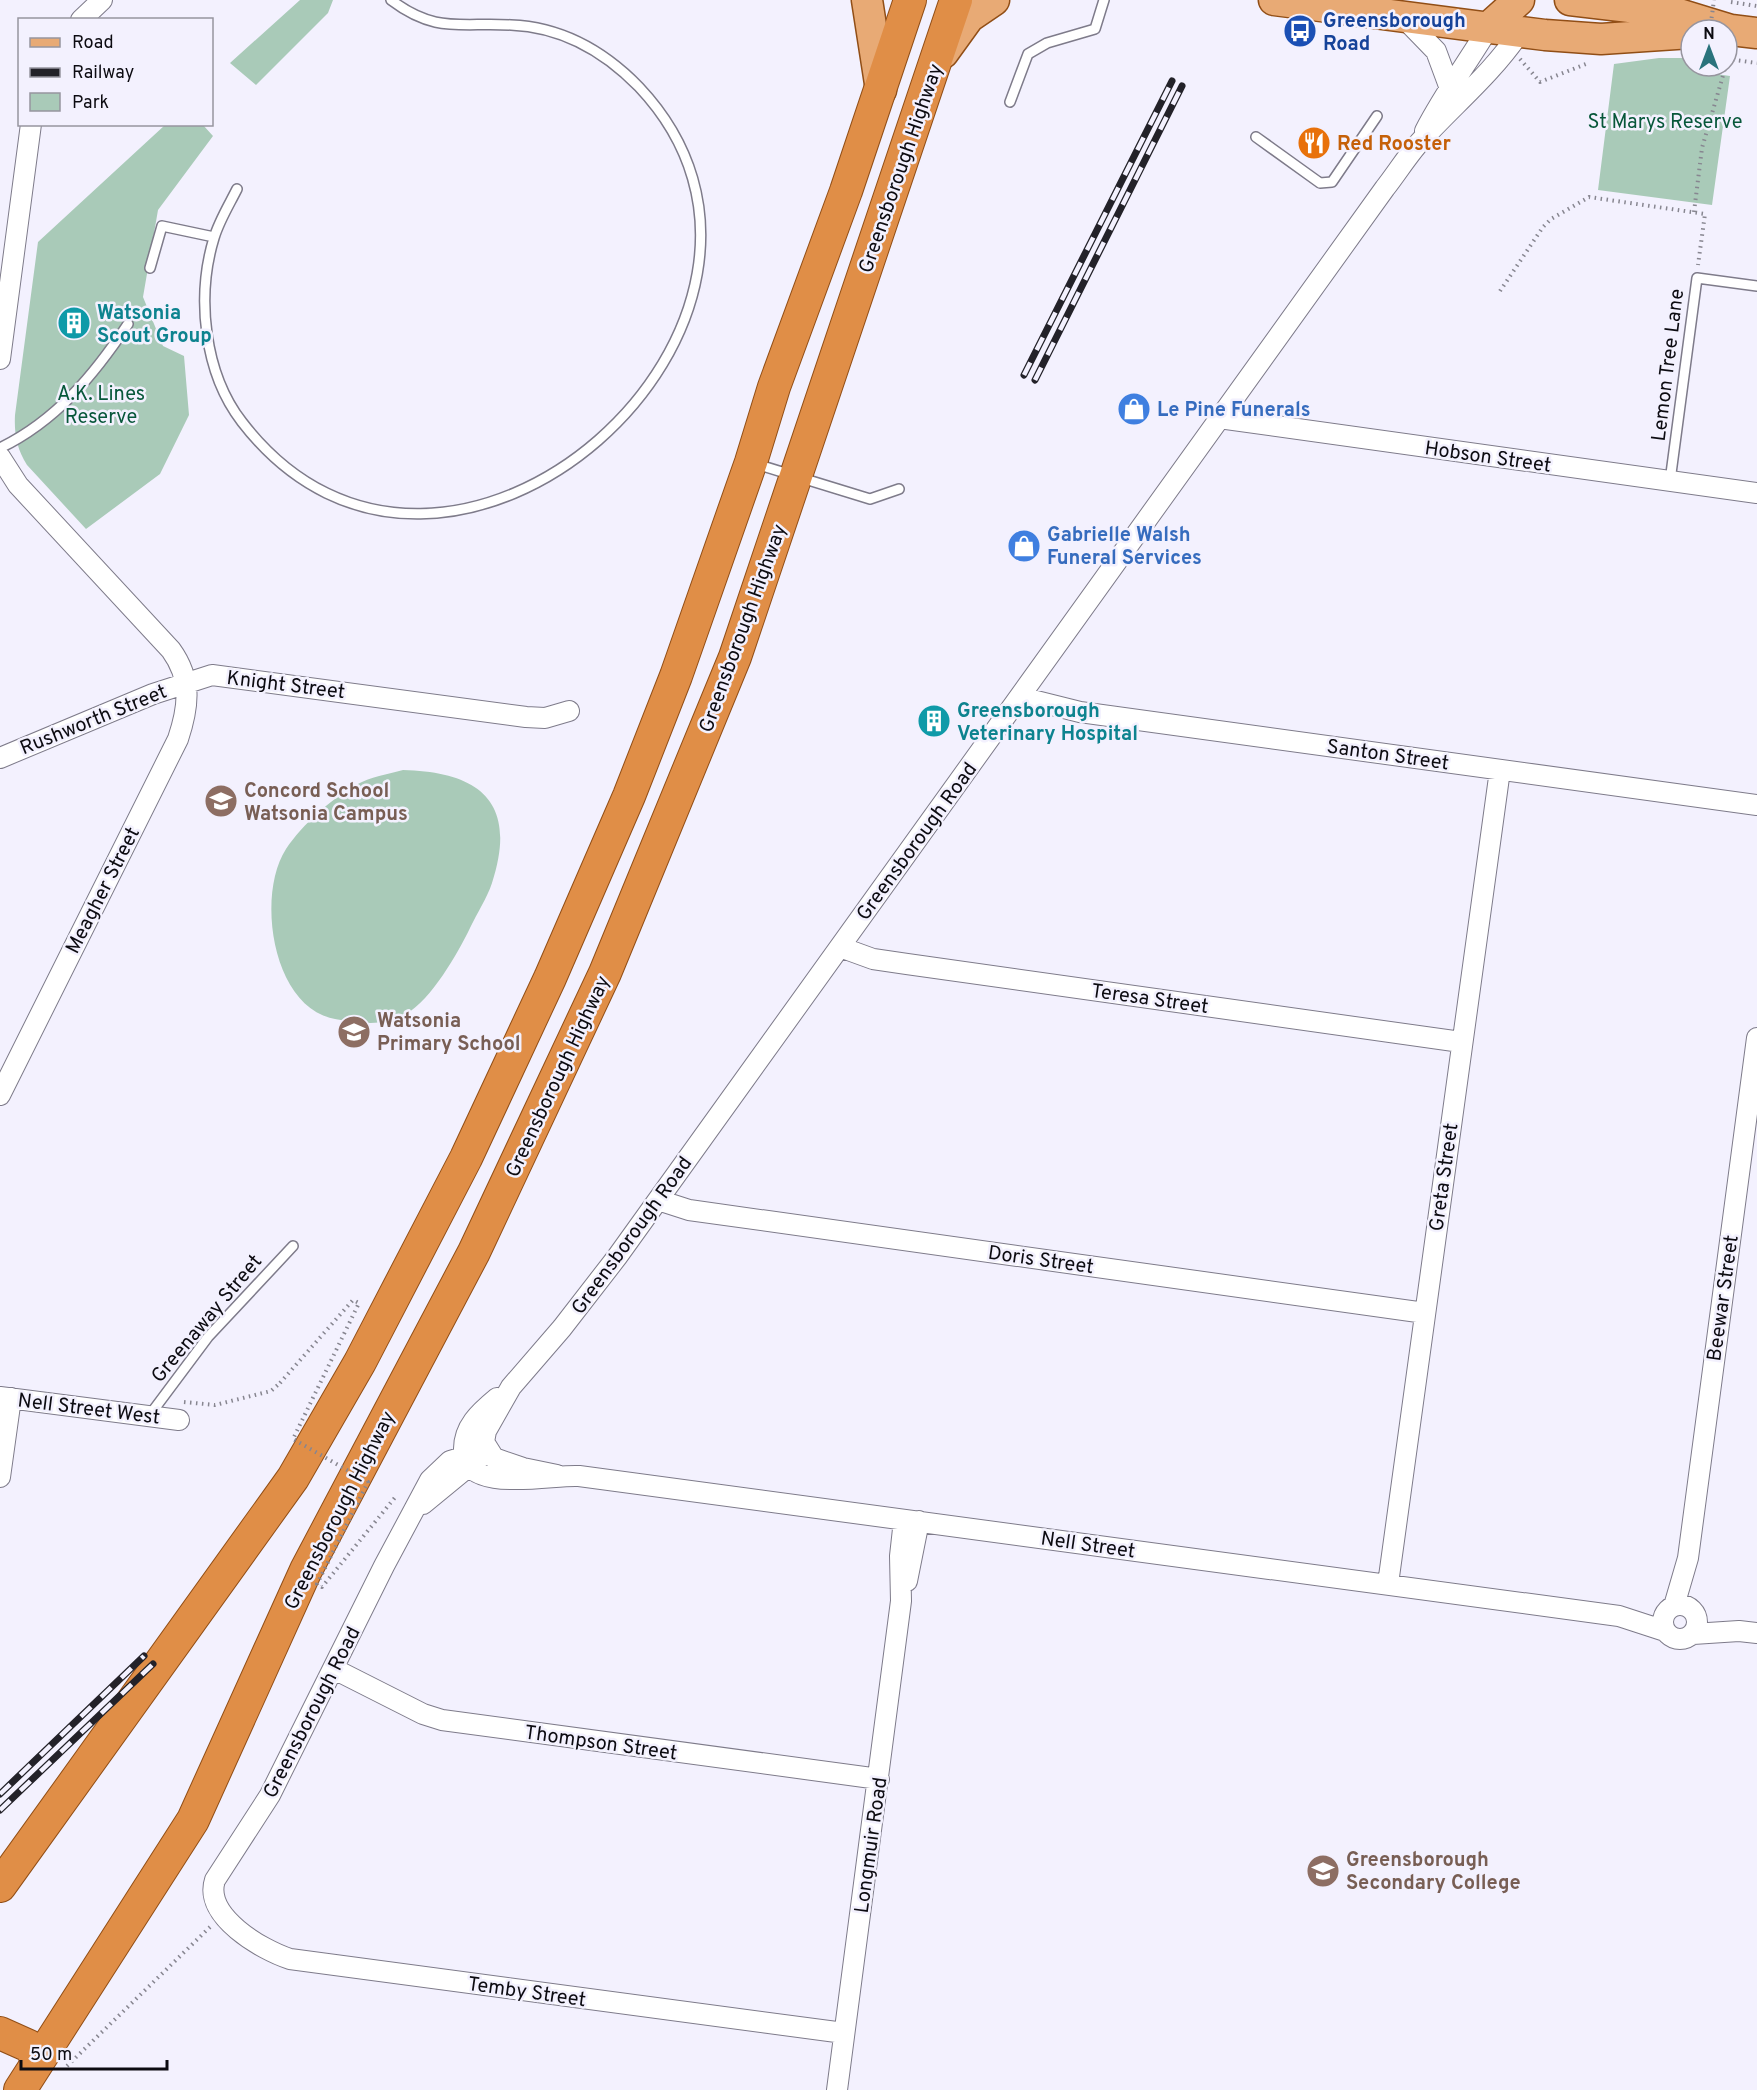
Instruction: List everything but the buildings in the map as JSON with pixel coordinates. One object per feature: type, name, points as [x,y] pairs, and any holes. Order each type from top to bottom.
[{"type":"highway","points":[[0,1886],[293,1478],[365,1352],[466,1158],[550,978],[629,796],[676,676],[751,462],[777,378],[881,90],[910,0]]},
{"type":"highway","name":"Greensborough Highway","points":[[20,2090],[49,2067],[193,1820],[306,1570],[474,1252],[521,1156],[655,858],[735,657],[956,0]]},
{"type":"highway","points":[[0,2032],[29,2046],[49,2067]]},
{"type":"main road","points":[[867,0],[881,90]]},
{"type":"main road","points":[[933,72],[957,31],[969,16],[994,0]]},
{"type":"main road","points":[[1274,0],[1520,32],[1601,39],[1679,34]]},
{"type":"main road","name":"Greensborough Road","points":[[1489,27],[1519,0]]},
{"type":"main road","name":"Greensborough Road","points":[[1520,32],[1524,0]]},
{"type":"main road","points":[[1570,0],[1672,12],[1691,18]]},
{"type":"street","points":[[83,18],[102,0]]},
{"type":"street","points":[[1402,16],[1436,51],[1449,86]]},
{"type":"street","name":"Greensborough Road","points":[[467,1460],[464,1444],[474,1419],[511,1387],[562,1328],[658,1200],[1419,144],[1449,86],[1473,54],[1489,27]]},
{"type":"street","name":"Greensborough Road","points":[[1419,144],[1465,99],[1505,54],[1520,32]]},
{"type":"street","points":[[0,359],[31,126]]},
{"type":"street","name":"Hobson Street","points":[[1220,418],[1757,493]]},
{"type":"street","points":[[0,457],[18,485],[171,650],[187,681]]},
{"type":"street","name":"Knight Street","points":[[187,681],[223,675],[526,717],[545,718],[569,711]]},
{"type":"street","name":"Rushworth Street","points":[[0,758],[187,681]]},
{"type":"street","name":"Meagher Street","points":[[0,1095],[178,739],[187,707],[187,681]]},
{"type":"street","name":"Santon Street","points":[[1020,698],[1080,712],[1757,805]]},
{"type":"street","name":"Greta Street","points":[[1388,1584],[1500,770]]},
{"type":"street","name":"Teresa Street","points":[[840,947],[873,959],[1461,1042]]},
{"type":"street","name":"Beewar Street","points":[[1681,1618],[1757,1038]]},
{"type":"street","name":"Doris Street","points":[[658,1200],[689,1210],[1425,1312]]},
{"type":"street","name":"Greensborough Road","points":[[223,1914],[214,1900],[215,1880],[270,1795],[384,1566],[418,1508],[467,1460],[488,1450],[484,1442],[486,1431],[511,1387]]},
{"type":"street","points":[[0,1477],[5,1398]]},
{"type":"street","name":"Nell Street West","points":[[5,1398],[149,1416],[179,1412]]},
{"type":"street","name":"Nell Street","points":[[488,1450],[504,1463],[556,1475],[912,1520],[1619,1616],[1681,1618],[1748,1632]]},
{"type":"street","name":"Nell Street","points":[[467,1460],[482,1476],[498,1479],[516,1480],[556,1475]]},
{"type":"street","name":"Longmuir Road","points":[[837,2090],[901,1601],[914,1558],[912,1520]]},
{"type":"street","name":"Thompson Street","points":[[334,1669],[423,1714],[442,1720],[879,1779]]},
{"type":"street","name":"Temby Street","points":[[223,1914],[260,1946],[290,1959],[844,2033]]},
{"type":"lane","points":[[237,189],[214,237],[207,276],[206,313],[210,351],[228,404],[253,437],[293,474],[342,502],[399,513],[453,511],[500,501],[553,475],[584,453],[606,434],[651,382],[682,328],[694,288],[700,254],[693,181],[673,133],[628,77],[601,53],[580,41],[534,27],[443,25],[425,21],[391,0]]},
{"type":"lane","points":[[1010,102],[1028,54],[1047,43],[1095,29],[1104,0]]},
{"type":"lane","points":[[1256,137],[1320,183],[1327,184],[1332,182],[1377,116]]},
{"type":"lane","points":[[150,268],[162,226],[214,237]]},
{"type":"lane","name":"Lemon Tree Lane","points":[[1670,481],[1697,278],[1757,286]]},
{"type":"lane","points":[[0,448],[23,437],[56,412],[95,370],[128,324]]},
{"type":"lane","points":[[751,462],[870,499],[898,489]]},
{"type":"lane","name":"Greenaway Street","points":[[149,1416],[208,1337],[293,1246]]},
{"type":"path","points":[[1713,0],[1723,18]]},
{"type":"path","points":[[1713,0],[1757,6]]},
{"type":"path","points":[[1739,61],[1757,63]]},
{"type":"path","points":[[1694,212],[1702,148],[1722,78]]},
{"type":"path","points":[[1500,291],[1543,227],[1583,198],[1705,214],[1697,278]]},
{"type":"path","points":[[179,1412],[188,1400],[215,1405],[271,1391],[353,1300],[359,1303],[293,1439],[368,1482],[317,1584],[322,1587],[397,1495]]},
{"type":"path","points":[[49,2067],[223,1914]]},
{"type":"green space","points":[[300,0],[333,0],[328,13],[256,85],[230,63]]},
{"type":"green space","name":"St Marys Reserve","points":[[1659,58],[1679,58],[1679,78],[1730,78],[1712,205],[1598,190],[1614,64]]},
{"type":"green space","name":"A.K. Lines Reserve","points":[[164,126],[204,126],[213,136],[158,210],[143,297],[163,346],[184,356],[189,415],[160,474],[86,529],[27,465],[16,435],[15,415],[38,242]]},
{"type":"green space","points":[[403,770],[453,777],[472,786],[487,797],[496,813],[500,832],[499,855],[492,883],[451,963],[425,998],[415,1007],[390,1021],[362,1023],[335,1019],[314,1010],[297,994],[284,973],[276,947],[272,920],[272,893],[277,869],[293,840],[327,805],[361,782]]},
{"type":"railway","points":[[1024,375],[1172,81]]},
{"type":"railway","points":[[1035,380],[1182,86]]},
{"type":"railway","points":[[0,1794],[144,1656]]},
{"type":"railway","points":[[0,1810],[153,1664]]},
{"type":"place","name":"Greensborough Road","points":[[1300,31]]},
{"type":"place","name":"Red Rooster","points":[[1314,143]]},
{"type":"place","name":"Watsonia Scout Group","points":[[74,323]]},
{"type":"place","name":"Le Pine Funerals","points":[[1134,409]]},
{"type":"place","name":"Gabrielle Walsh Funeral Services","points":[[1024,546]]},
{"type":"place","name":"Greensborough Veterinary Hospital","points":[[934,721]]},
{"type":"place","name":"Concord School Watsonia Campus","points":[[221,801]]},
{"type":"place","name":"Watsonia Primary School","points":[[354,1032]]},
{"type":"place","name":"Greensborough Secondary College","points":[[1323,1871]]}]
